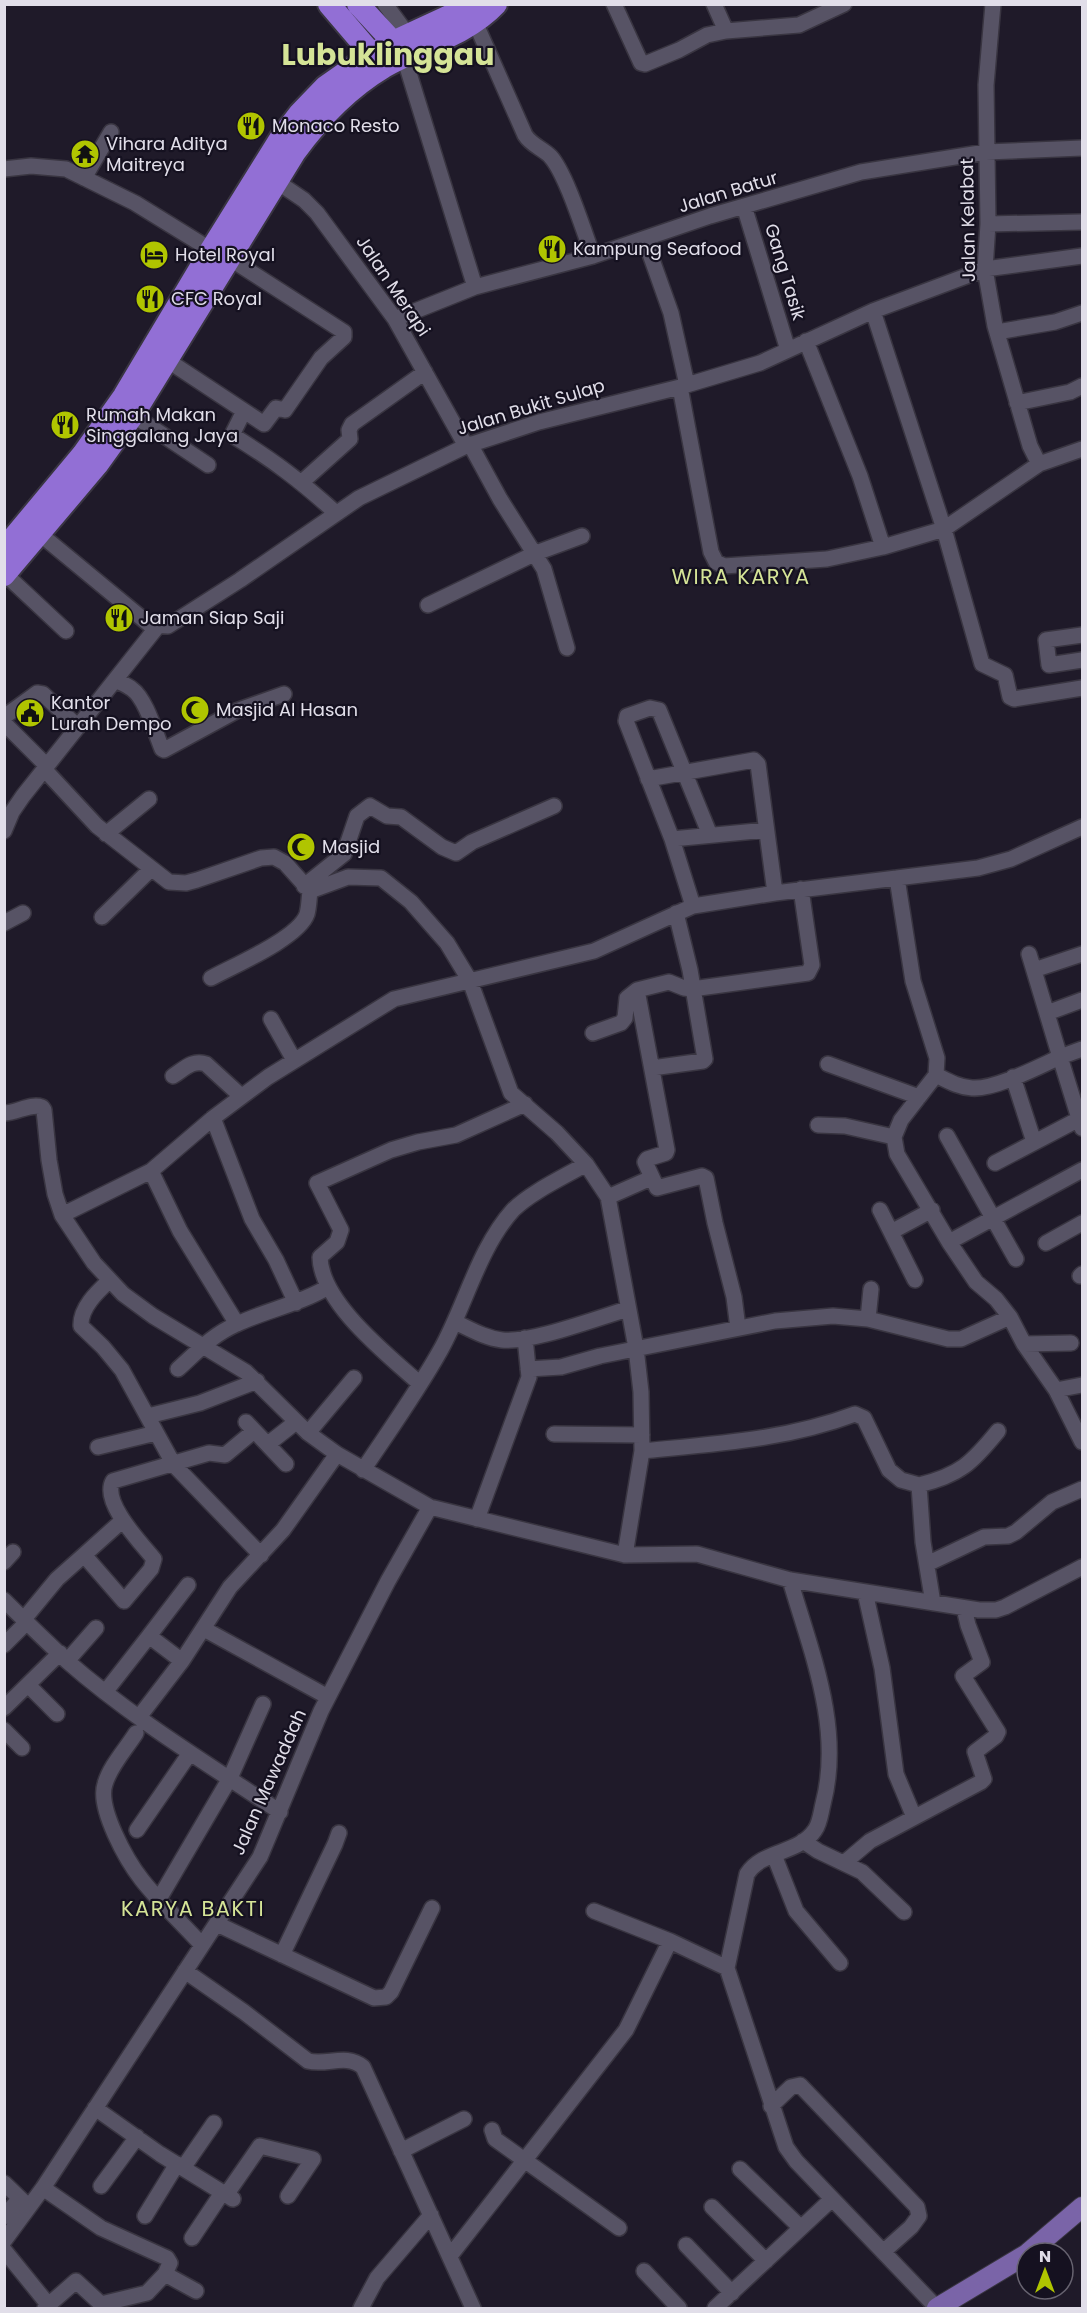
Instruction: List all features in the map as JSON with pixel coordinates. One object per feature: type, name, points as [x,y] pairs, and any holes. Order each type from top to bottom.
[{"type":"highway","points":[[329,4],[378,61]]},
{"type":"highway","points":[[358,4],[402,44]]},
{"type":"highway","points":[[5,575],[33,528],[220,254],[270,176],[280,139],[300,113],[325,87],[378,61],[402,44],[471,10],[483,18],[496,4]]},
{"type":"highway","points":[[4,549],[33,528],[97,465],[134,415],[167,360],[220,254]]},
{"type":"main road","points":[[1042,2241],[1083,2207]]},
{"type":"main road","points":[[937,2308],[1015,2260]]},
{"type":"street","points":[[385,4],[402,44],[475,287]]},
{"type":"street","points":[[614,4],[642,63],[645,64],[707,35],[726,31],[799,25],[844,4]]},
{"type":"street","points":[[714,4],[726,31]]},
{"type":"street","name":"Jalan Kelabat","points":[[993,4],[986,85],[988,224],[985,269],[997,333],[1030,446],[1038,464]]},
{"type":"street","points":[[471,10],[525,135],[529,141],[550,156],[560,171],[593,256]]},
{"type":"street","points":[[84,178],[111,132]]},
{"type":"street","name":"Jalan Batur","points":[[395,319],[475,287],[593,256],[710,216],[861,172],[986,153],[1083,148]]},
{"type":"street","points":[[4,169],[31,166],[66,169],[135,203],[345,334],[321,358],[285,410],[277,407],[264,424],[167,360]]},
{"type":"street","name":"Jalan Merapi","points":[[270,176],[304,200],[317,213],[395,319],[500,499],[536,553],[544,569],[567,648]]},
{"type":"street","name":"Gang Tasik","points":[[744,206],[788,350]]},
{"type":"street","points":[[988,224],[1082,222]]},
{"type":"street","points":[[645,240],[671,314],[711,552],[716,562],[724,566],[827,559],[883,547],[945,529],[1038,464],[1083,449]]},
{"type":"street","name":"Jalan Bukit Sulap","points":[[157,627],[168,626],[240,580],[359,498],[468,445],[550,420],[683,386],[760,363],[873,311],[985,269],[1083,256]]},
{"type":"street","points":[[873,311],[945,529],[982,664],[1005,675],[1011,699],[1083,688]]},
{"type":"street","points":[[997,333],[1055,322],[1083,313]]},
{"type":"street","points":[[807,341],[860,476],[883,547]]},
{"type":"street","points":[[302,482],[350,439],[349,430],[352,424],[425,372]]},
{"type":"street","points":[[1017,404],[1070,392],[1083,386]]},
{"type":"street","points":[[244,411],[231,434],[275,461],[336,513]]},
{"type":"street","points":[[134,415],[208,465]]},
{"type":"street","points":[[4,831],[12,812],[157,627],[150,625],[33,528]]},
{"type":"street","points":[[428,605],[536,553],[582,536]]},
{"type":"street","points":[[5,575],[66,631]]},
{"type":"street","points":[[1081,635],[1082,664],[1050,665],[1047,638],[1081,635]]},
{"type":"street","points":[[115,680],[133,689],[138,695],[164,750],[236,711],[284,694]]},
{"type":"street","points":[[4,717],[37,693],[43,694],[78,727]]},
{"type":"street","points":[[693,906],[672,839],[626,721],[627,716],[650,708],[659,710],[710,836]]},
{"type":"street","points":[[4,723],[106,834],[169,882],[197,880],[261,858],[274,857],[285,863],[305,886],[307,914],[291,933],[261,952],[211,978]]},
{"type":"street","points":[[648,779],[754,760],[760,770],[775,892]]},
{"type":"street","points":[[106,834],[149,799]]},
{"type":"street","points":[[305,886],[344,854],[357,816],[370,806],[387,816],[401,817],[442,847],[456,853],[472,842],[554,806]]},
{"type":"street","points":[[63,1215],[151,1171],[242,1096],[294,1060],[387,1002],[594,951],[693,906],[775,892],[960,871],[995,864],[1083,827]]},
{"type":"street","points":[[672,839],[766,830]]},
{"type":"street","points":[[102,917],[151,869]]},
{"type":"street","points":[[305,886],[348,877],[381,878],[411,902],[447,943],[470,981],[511,1093],[557,1133],[586,1164],[608,1197],[636,1348],[641,1392],[642,1451],[625,1555]]},
{"type":"street","points":[[897,878],[913,981],[937,1058],[936,1075],[901,1119],[894,1137],[897,1154],[949,1242],[976,1282],[996,1299],[1010,1317],[1024,1344],[1056,1390],[1083,1442]]},
{"type":"street","points":[[593,1033],[621,1023],[625,1018],[627,998],[637,990],[669,982],[692,989],[808,973],[812,965],[801,889]]},
{"type":"street","points":[[4,923],[23,913]]},
{"type":"street","points":[[652,1068],[705,1060],[676,913]]},
{"type":"street","points":[[995,1163],[1034,1142],[1081,1124],[1029,954]]},
{"type":"street","points":[[1034,970],[1083,954]]},
{"type":"street","points":[[637,990],[667,1152],[646,1160],[651,1178],[657,1188],[702,1176],[706,1178],[734,1297],[738,1328]]},
{"type":"street","points":[[1047,1013],[1083,1000]]},
{"type":"street","points":[[271,1019],[294,1060]]},
{"type":"street","points":[[936,1075],[954,1085],[973,1089],[989,1087],[1083,1049]]},
{"type":"street","points":[[173,1077],[193,1063],[201,1062],[242,1096]]},
{"type":"street","points":[[828,1064],[919,1097]]},
{"type":"street","points":[[1013,1077],[1034,1142]]},
{"type":"street","points":[[420,1384],[350,1317],[328,1287],[320,1257],[337,1242],[341,1230],[317,1183],[391,1150],[456,1135],[525,1104]]},
{"type":"street","points":[[4,1113],[13,1113],[34,1105],[44,1110],[55,1194],[63,1215],[94,1263],[123,1294],[201,1346],[236,1364],[257,1381],[296,1422],[337,1454],[430,1507],[625,1555],[697,1554],[790,1580],[987,1611],[1005,1607],[1083,1567]]},
{"type":"street","points":[[213,1118],[252,1219],[276,1260],[296,1303]]},
{"type":"street","points":[[818,1125],[845,1126],[894,1137]]},
{"type":"street","points":[[947,1136],[1016,1259]]},
{"type":"street","points":[[363,1470],[420,1384],[455,1322],[468,1284],[499,1229],[522,1202],[586,1164]]},
{"type":"street","points":[[949,1242],[1083,1170]]},
{"type":"street","points":[[151,1171],[180,1231],[237,1324]]},
{"type":"street","points":[[608,1197],[651,1178]]},
{"type":"street","points":[[880,1210],[915,1280]]},
{"type":"street","points":[[891,1232],[932,1210]]},
{"type":"street","points":[[1046,1244],[1083,1223]]},
{"type":"street","points":[[110,1280],[95,1294],[84,1312],[81,1326],[122,1370],[174,1465],[261,1556]]},
{"type":"street","points":[[178,1369],[201,1346],[237,1324],[296,1303],[328,1287]]},
{"type":"street","points":[[868,1318],[871,1289]]},
{"type":"street","points":[[455,1322],[487,1337],[504,1340],[525,1338],[628,1310]]},
{"type":"street","points":[[528,1369],[569,1366],[636,1348],[775,1321],[821,1317],[868,1318],[948,1339],[961,1339],[1010,1317]]},
{"type":"street","points":[[477,1519],[529,1377],[525,1338]]},
{"type":"street","points":[[1024,1344],[1071,1343]]},
{"type":"street","points":[[308,1432],[354,1378]]},
{"type":"street","points":[[148,1416],[200,1403],[257,1381]]},
{"type":"street","points":[[1056,1390],[1083,1385]]},
{"type":"street","points":[[642,1451],[773,1437],[831,1424],[855,1414],[864,1418],[894,1476],[919,1485],[943,1479],[964,1468],[974,1461],[998,1431]]},
{"type":"street","points":[[268,1444],[296,1422]]},
{"type":"street","points":[[84,1555],[121,1599],[126,1600],[151,1569],[154,1559],[123,1520],[110,1491],[113,1481],[209,1453],[225,1455],[250,1426],[286,1464]]},
{"type":"street","points":[[98,1447],[156,1433]]},
{"type":"street","points":[[554,1434],[642,1435]]},
{"type":"street","points":[[139,1717],[182,1661],[230,1587],[283,1530],[337,1454]]},
{"type":"street","points":[[919,1485],[933,1603]]},
{"type":"street","points":[[927,1564],[984,1537],[1008,1536],[1052,1502],[1083,1489]]},
{"type":"street","name":"Jalan Mawaddah","points":[[4,2241],[24,2203],[43,2188],[260,1857],[328,1696],[388,1581],[430,1507]]},
{"type":"street","points":[[4,1645],[57,1579],[123,1520]]},
{"type":"street","points":[[790,1580],[825,1703],[831,1755],[826,1791],[817,1828],[803,1841],[752,1866],[747,1874],[728,1968],[786,2147],[796,2161],[937,2308]]},
{"type":"street","points":[[106,1691],[188,1585]]},
{"type":"street","points":[[865,1592],[882,1668],[896,1773],[914,1817]]},
{"type":"street","points":[[4,1600],[64,1657],[139,1717],[280,1812]]},
{"type":"street","points":[[844,1863],[870,1840],[981,1782],[983,1774],[975,1752],[998,1734],[963,1676],[982,1662],[964,1608]]},
{"type":"street","points":[[4,1708],[96,1628]]},
{"type":"street","points":[[204,1629],[328,1696]]},
{"type":"street","points":[[149,1636],[182,1661]]},
{"type":"street","points":[[28,1685],[57,1714]]},
{"type":"street","points":[[159,1899],[230,1778],[262,1704]]},
{"type":"street","points":[[4,1730],[22,1748]]},
{"type":"street","points":[[136,1733],[105,1783],[104,1802],[120,1844],[141,1880],[201,1944]]},
{"type":"street","points":[[136,1830],[190,1753]]},
{"type":"street","points":[[282,1955],[339,1833]]},
{"type":"street","points":[[803,1841],[818,1851],[862,1872],[904,1912]]},
{"type":"street","points":[[774,1855],[796,1911],[840,1963]]},
{"type":"street","points":[[217,1924],[374,1998],[386,1997],[391,1992],[432,1908]]},
{"type":"street","points":[[594,1911],[670,1941],[728,1968]]},
{"type":"street","points":[[450,2256],[626,2030],[670,1941]]},
{"type":"street","points":[[185,1971],[308,2061],[316,2063],[348,2060],[363,2067],[473,2308]]},
{"type":"street","points":[[771,2106],[791,2087],[800,2085],[917,2207],[919,2216],[911,2227],[883,2252]]},
{"type":"street","points":[[95,2108],[227,2196]]},
{"type":"street","points":[[401,2151],[464,2120]]},
{"type":"street","points":[[145,2216],[214,2123]]},
{"type":"street","points":[[492,2130],[495,2139],[524,2162],[619,2229]]},
{"type":"street","points":[[101,2186],[136,2137]]},
{"type":"street","points":[[192,2238],[227,2196],[260,2146],[313,2159],[288,2196]]},
{"type":"street","points":[[740,2169],[801,2228]]},
{"type":"street","points":[[4,2183],[24,2203],[4,2217]]},
{"type":"street","points":[[4,2250],[48,2307],[76,2281],[98,2303],[104,2304],[147,2293],[165,2274],[170,2263],[167,2258],[101,2228],[43,2188]]},
{"type":"street","points":[[715,2308],[832,2199]]},
{"type":"street","points":[[712,2207],[766,2261]]},
{"type":"street","points":[[361,2308],[377,2278],[431,2215]]},
{"type":"street","points":[[686,2245],[732,2292]]},
{"type":"street","points":[[644,2271],[679,2308]]},
{"type":"street","points":[[165,2274],[196,2291]]},
{"type":"place","name":"Monaco Resto","points":[[251,126]]},
{"type":"place","name":"Vihara Aditya Maitreya","points":[[85,154]]},
{"type":"place","name":"Kampung Seafood","points":[[552,249]]},
{"type":"place","name":"Hotel Royal","points":[[154,255]]},
{"type":"place","name":"CFC Royal","points":[[150,299]]},
{"type":"place","name":"Rumah Makan Singgalang Jaya","points":[[65,425]]},
{"type":"place","name":"Jaman Siap Saji","points":[[119,618]]},
{"type":"place","name":"Masjid Al Hasan","points":[[195,710]]},
{"type":"place","name":"Kantor Lurah Dempo","points":[[30,713]]},
{"type":"place","name":"Masjid","points":[[301,847]]},
{"type":"district","name":"Lubuklinggau","points":[[388,55]]},
{"type":"district","name":"WIRA KARYA","points":[[741,577]]},
{"type":"district","name":"KARYA BAKTI","points":[[193,1909]]}]
